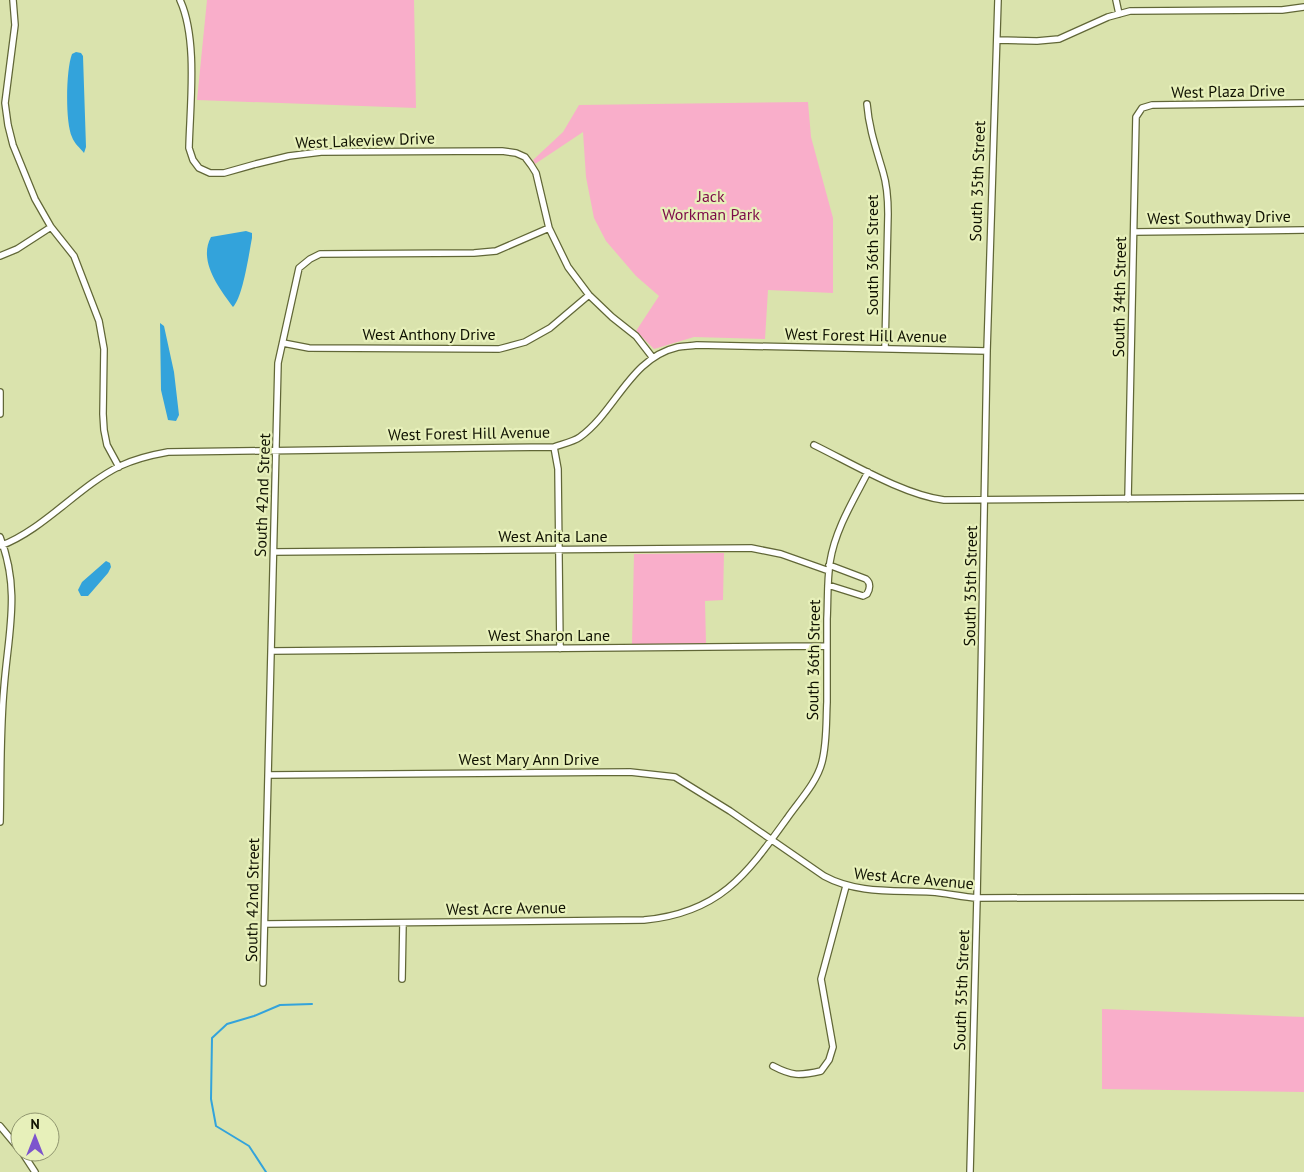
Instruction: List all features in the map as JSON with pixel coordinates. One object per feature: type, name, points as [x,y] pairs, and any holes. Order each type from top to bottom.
[{"type":"street","points":[[13,0],[15,25],[5,103],[8,125],[13,145],[35,199],[51,227],[74,256],[99,321],[104,349],[104,430],[107,445],[119,467]]},
{"type":"street","name":"West Lakeview Drive","points":[[180,0],[190,40],[189,148],[193,160],[199,168],[210,173],[224,173],[281,158],[321,152],[502,150],[525,157],[536,173],[549,228]]},
{"type":"street","name":"South 35th Street","points":[[970,1172],[987,351],[998,0]]},
{"type":"street","points":[[1116,0],[1119,14]]},
{"type":"street","points":[[997,40],[1037,41],[1059,39],[1108,17],[1130,11],[1282,10],[1304,7]]},
{"type":"street","name":"South 36th Street","points":[[867,104],[868,123],[883,173],[887,197],[885,348]]},
{"type":"street","name":"West Plaza Drive","points":[[1152,106],[1304,104]]},
{"type":"street","name":"South 34th Street","points":[[1128,499],[1136,117],[1142,108],[1152,106]]},
{"type":"street","points":[[0,256],[17,249],[51,227]]},
{"type":"street","points":[[549,228],[568,267],[589,295],[636,336],[653,358]]},
{"type":"street","name":"South 42nd Street","points":[[263,984],[278,363],[299,268],[320,254],[496,251],[549,228]]},
{"type":"street","name":"West Southway Drive","points":[[1134,232],[1304,230]]},
{"type":"street","name":"West Anthony Drive","points":[[283,343],[309,348],[499,349],[525,342],[550,328],[589,295]]},
{"type":"street","name":"West Forest Hill Avenue","points":[[2,545],[40,523],[119,467],[143,457],[168,452],[554,447],[579,438],[604,414],[631,378],[653,358],[677,347],[698,345],[987,351]]},
{"type":"street","points":[[0,392],[0,414]]},
{"type":"street","points":[[814,445],[868,472],[935,499],[985,501],[1304,496]]},
{"type":"street","points":[[554,447],[558,469],[560,649]]},
{"type":"street","name":"South 36th Street","points":[[771,840],[812,784],[822,763],[826,730],[829,568],[840,525],[868,472]]},
{"type":"street","points":[[0,537],[11,577],[13,601],[4,687],[0,822]]},
{"type":"street","name":"West Anita Lane","points":[[274,552],[762,549],[866,579],[869,582],[870,588],[867,594],[863,596],[828,585]]},
{"type":"street","name":"West Sharon Lane","points":[[272,651],[827,646]]},
{"type":"street","name":"West Mary Ann Drive","points":[[268,775],[630,772],[675,777],[716,802],[771,840]]},
{"type":"street","name":"West Acre Avenue","points":[[265,924],[644,920],[674,916],[701,906],[732,886],[740,879],[771,840],[824,876],[858,889],[931,892],[977,898],[1304,897]]},
{"type":"street","points":[[772,1066],[788,1074],[806,1074],[820,1071],[829,1060],[833,1047],[821,979],[846,886]]},
{"type":"street","points":[[402,979],[403,923]]},
{"type":"street","points":[[0,1126],[10,1138]]},
{"type":"green space","points":[[207,0],[414,0],[416,108],[197,100]]},
{"type":"green space","name":"Jack Workman Park","points":[[808,102],[811,137],[833,218],[833,293],[768,290],[765,339],[694,337],[654,349],[636,331],[659,296],[636,276],[606,241],[594,218],[586,177],[583,132],[535,164],[533,160],[563,132],[579,105]]},
{"type":"green space","points":[[724,553],[723,600],[705,601],[706,644],[632,644],[634,554]]},
{"type":"green space","points":[[1102,1009],[1304,1017],[1304,1092],[1102,1089]]},
{"type":"water","points":[[76,52],[81,53],[83,56],[86,147],[84,153],[73,139],[68,120],[68,71],[72,54]]},
{"type":"water","points":[[246,231],[252,233],[252,238],[243,285],[237,302],[233,307],[212,274],[207,255],[208,246],[211,237]]},
{"type":"water","points":[[160,323],[164,326],[174,372],[179,415],[176,421],[168,420],[161,390]]},
{"type":"water","points":[[106,561],[110,563],[111,567],[108,573],[88,596],[81,596],[78,590],[82,582]]},
{"type":"waterway","points":[[266,1172],[249,1146],[216,1126],[211,1099],[212,1038],[227,1024],[254,1016],[280,1005],[312,1004]]}]
